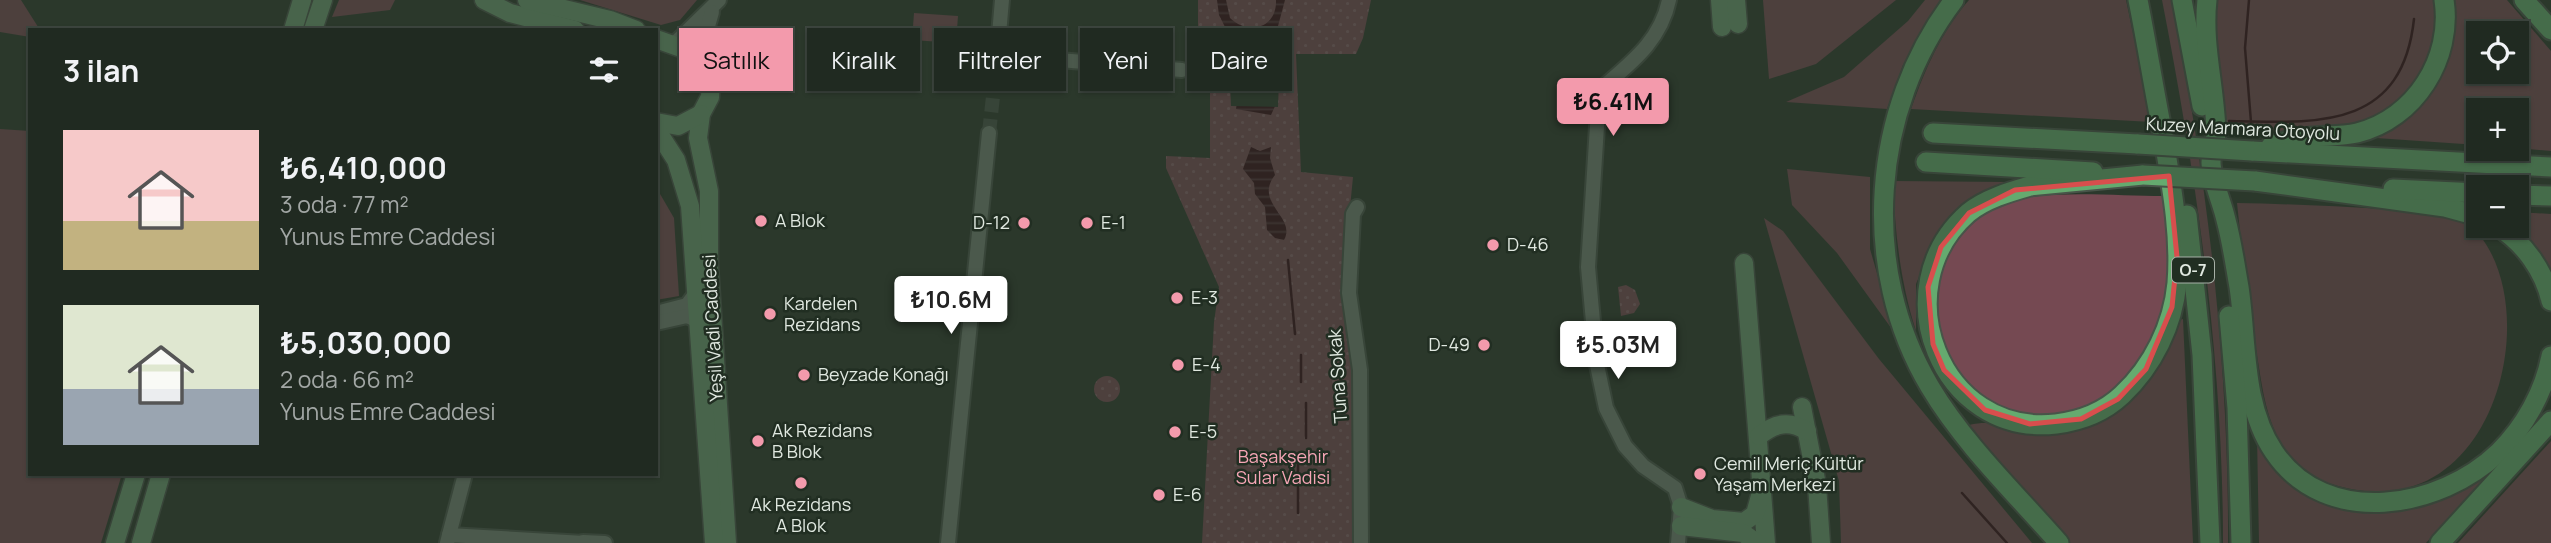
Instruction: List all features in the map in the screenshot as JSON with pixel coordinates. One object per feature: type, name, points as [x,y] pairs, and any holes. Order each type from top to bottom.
[{"type":"highway","points":[[1954,0],[1915,64],[1895,121],[1883,199],[1890,283],[1917,363],[1943,408],[2059,543]]},
{"type":"highway","points":[[2138,0],[2167,160],[2176,228],[2176,285],[2166,327],[2139,377],[2118,399],[2081,419],[2049,425],[2014,421],[1985,410],[1957,386],[1944,370],[1933,344],[1927,310],[1928,287],[1941,247],[1969,213],[1989,200],[2015,190],[2031,186],[2143,175]]},
{"type":"highway","name":"O-7","points":[[2150,0],[2178,146],[2193,271],[2206,418],[2210,543]]},
{"type":"highway","name":"O-7","points":[[2182,0],[2211,163],[2230,326],[2241,543]]},
{"type":"highway","points":[[2207,0],[2208,57],[2216,135],[2211,163],[2234,256],[2248,374],[2259,419],[2275,453],[2289,469],[2318,489],[2354,502],[2384,503],[2429,494],[2455,483],[2498,452],[2525,420],[2545,380],[2551,356]]},
{"type":"highway","points":[[2252,150],[2303,138],[2359,133],[2394,116],[2410,103],[2433,72],[2444,34],[2444,0]]},
{"type":"highway","points":[[2524,0],[2551,30]]},
{"type":"highway","name":"Kuzey Marmara Otoyolu","points":[[1933,133],[2551,167]]},
{"type":"highway","points":[[1926,162],[2466,192]]},
{"type":"highway","points":[[2255,181],[2445,207],[2466,213]]},
{"type":"highway","points":[[2529,195],[2551,196]]},
{"type":"highway","points":[[2514,238],[2534,261],[2551,301]]},
{"type":"highway","points":[[2440,543],[2551,421]]},
{"type":"main road","points":[[294,28],[302,0]]},
{"type":"main road","points":[[314,28],[323,0]]},
{"type":"main road","points":[[484,0],[510,13],[567,28]]},
{"type":"main road","points":[[527,0],[610,20],[631,28]]},
{"type":"main road","points":[[1720,0],[1730,25],[1736,0]]},
{"type":"main road","name":"Yeşil Vadi Caddesi","points":[[711,91],[701,114],[698,138],[709,191],[716,542]]},
{"type":"main road","points":[[658,122],[678,126],[701,114]]},
{"type":"main road","name":"Yeşil Vadi Caddesi","points":[[658,132],[676,160],[687,192],[716,542]]},
{"type":"main road","points":[[1744,263],[1763,489],[1760,543]]},
{"type":"main road","points":[[1802,407],[1817,485],[1821,543]]},
{"type":"main road","points":[[1759,436],[1784,423],[1807,431]]},
{"type":"main road","points":[[115,543],[135,476]]},
{"type":"main road","points":[[141,543],[160,476]]},
{"type":"main road","points":[[1680,535],[1715,530],[1751,519],[1763,489]]},
{"type":"main road","points":[[1682,507],[1715,530],[1743,533],[1760,543]]},
{"type":"main road","points":[[1735,543],[1760,543]]},
{"type":"street","points":[[1003,0],[997,62],[1182,70]]},
{"type":"street","points":[[1669,0],[1660,30],[1646,48],[1603,87],[1600,95],[1588,267],[1597,365],[1606,408],[1625,446],[1643,466],[1675,488],[1682,507],[1680,535]]},
{"type":"street","points":[[663,45],[717,3]]},
{"type":"street","points":[[708,28],[717,3]]},
{"type":"street","points":[[948,543],[989,133]]},
{"type":"street","name":"Tuna Sokak","points":[[1357,207],[1351,236],[1349,293],[1360,370],[1361,543]]},
{"type":"street","points":[[658,312],[687,305],[696,293]]},
{"type":"street","points":[[658,323],[687,316],[698,321]]},
{"type":"street","points":[[464,476],[448,539],[605,543]]},
{"type":"highlighted area","points":[[2169,176],[2177,257],[2172,307],[2146,369],[2118,399],[2081,419],[2030,424],[1985,410],[1944,370],[1933,344],[1928,287],[1941,247],[1969,213],[2015,190]]},
{"type":"green space","points":[[0,0],[21,0],[39,28],[28,28],[28,37],[0,32]]},
{"type":"green space","points":[[339,0],[395,0],[390,10],[332,17]]},
{"type":"green space","points":[[580,0],[697,0],[680,20],[661,25]]},
{"type":"green space","name":"Başakşehir Sular Vadisi","points":[[1198,0],[1371,0],[1363,38],[1356,54],[1296,54],[1301,172],[1353,177],[1343,279],[1355,371],[1355,543],[1202,543],[1214,322],[1219,287],[1166,168],[1166,156],[1210,158],[1210,91],[1292,91],[1292,28],[1198,28]]},
{"type":"green space","points":[[1763,0],[1896,0],[1816,64],[1769,79]]},
{"type":"green space","points":[[1925,0],[1944,0],[1903,65],[1887,109],[1786,102],[1844,77],[1908,21]]},
{"type":"green space","points":[[1969,0],[2126,0],[2152,122],[1911,109],[1935,52],[1950,25]]},
{"type":"green space","points":[[2162,0],[2172,0],[2196,135],[2214,270],[2225,407],[2228,543],[2223,543],[2218,406],[2206,270]]},
{"type":"green space","points":[[2217,0],[2434,0],[2432,43],[2426,63],[2415,82],[2385,112],[2366,123],[2345,130],[2318,133],[2227,128],[2215,40]]},
{"type":"green space","points":[[2451,0],[2507,0],[2525,21],[2466,21],[2466,84],[2529,84],[2529,26],[2551,51],[2551,151],[2529,149],[2529,98],[2466,98],[2466,144],[2376,138],[2375,134],[2413,109]]},
{"type":"green space","points":[[914,13],[958,16],[957,28],[934,28],[934,42],[920,41],[920,28],[913,28]]},
{"type":"green space","points":[[0,129],[28,131],[28,476],[121,476],[101,543],[0,543]]},
{"type":"green space","points":[[1787,169],[1870,177],[1870,249],[1894,332],[1837,253],[1792,205]]},
{"type":"green space","points":[[1893,181],[2007,182],[1963,208],[1933,243],[1916,284],[1916,331],[1899,257]]},
{"type":"green space","points":[[658,190],[674,218],[679,296],[658,300]]},
{"type":"green space","points":[[2068,194],[2163,196],[2169,259],[2164,307],[2155,334],[2142,359],[2115,391],[2092,406],[2067,414],[2042,416],[1995,404],[1975,390],[1958,373],[1945,352],[1937,327],[1937,280],[1956,243],[1981,217],[2003,204],[2031,197]]},
{"type":"green space","points":[[2237,203],[2424,211],[2463,219],[2466,223],[2466,238],[2479,238],[2490,251],[2504,293],[2507,341],[2497,390],[2477,434],[2445,469],[2403,489],[2351,489],[2312,477],[2288,454],[2269,415],[2248,294]]},
{"type":"green space","points":[[2529,213],[2551,214],[2551,273],[2546,262],[2523,238],[2529,238]]},
{"type":"green space","points":[[1764,218],[1783,231],[1879,359],[2032,543],[1841,543],[1839,481]]},
{"type":"green space","points":[[1626,285],[1635,290],[1640,304],[1634,313],[1621,316],[1618,287]]},
{"type":"green space","points":[[2183,319],[2193,543],[2070,543],[2012,483],[1969,425],[1989,423],[2043,433],[2068,432],[2091,426],[2111,415],[2145,383],[2170,342],[2179,320]]},
{"type":"green space","points":[[1107,376],[1116,380],[1120,389],[1116,398],[1107,402],[1098,398],[1094,389],[1098,380]]},
{"type":"green space","points":[[2257,435],[2272,459],[2382,512],[2414,508],[2455,492],[2496,466],[2426,543],[2259,543]]},
{"type":"green space","points":[[2551,441],[2551,543],[2458,543]]},
{"type":"shaded area","points":[[1217,0],[1226,0],[1230,18],[1237,24],[1253,28],[1226,28],[1219,15]]},
{"type":"shaded area","points":[[1276,0],[1285,0],[1278,26],[1253,28],[1267,23],[1272,17]]},
{"type":"shaded area","points":[[1239,91],[1275,91],[1276,104],[1271,115],[1236,109]]},
{"type":"shaded area","points":[[1251,147],[1260,151],[1271,147],[1270,158],[1275,175],[1269,194],[1285,224],[1284,240],[1275,238],[1267,230],[1265,207],[1255,194],[1254,183],[1243,169]]},
{"type":"pier","points":[[1230,91],[1279,91],[1278,107],[1231,106]]},
{"type":"waterway","points":[[2249,0],[2245,48],[2251,122]]},
{"type":"waterway","points":[[2229,121],[2294,122],[2323,119],[2350,112],[2374,101],[2393,82],[2406,55],[2414,19]]},
{"type":"waterway","points":[[1288,260],[1295,334]]},
{"type":"waterway","points":[[1301,355],[1301,382]]},
{"type":"waterway","points":[[1306,403],[1306,438]]},
{"type":"waterway","points":[[1298,456],[1298,513]]},
{"type":"waterway","points":[[1962,493],[2007,543]]},
{"type":"tunnel","points":[[989,133],[994,91]]},
{"type":"place","name":"A Blok","points":[[761,221]]},
{"type":"place","name":"D-12","points":[[1024,223]]},
{"type":"place","name":"E-1","points":[[1087,223]]},
{"type":"place","name":"D-46","points":[[1493,245]]},
{"type":"place","name":"E-3","points":[[1177,298]]},
{"type":"place","name":"Kardelen Rezidans","points":[[770,314]]},
{"type":"place","name":"D-49","points":[[1484,345]]},
{"type":"place","name":"E-4","points":[[1178,365]]},
{"type":"place","name":"Beyzade Konağı","points":[[804,375]]},
{"type":"place","name":"E-5","points":[[1175,432]]},
{"type":"place","name":"Ak Rezidans B Blok","points":[[758,441]]},
{"type":"place","name":"Cemil Meriç Kültür Yaşam Merkezi","points":[[1700,474]]},
{"type":"place","name":"Ak Rezidans A Blok","points":[[801,483]]},
{"type":"place","name":"E-6","points":[[1159,495]]}]
